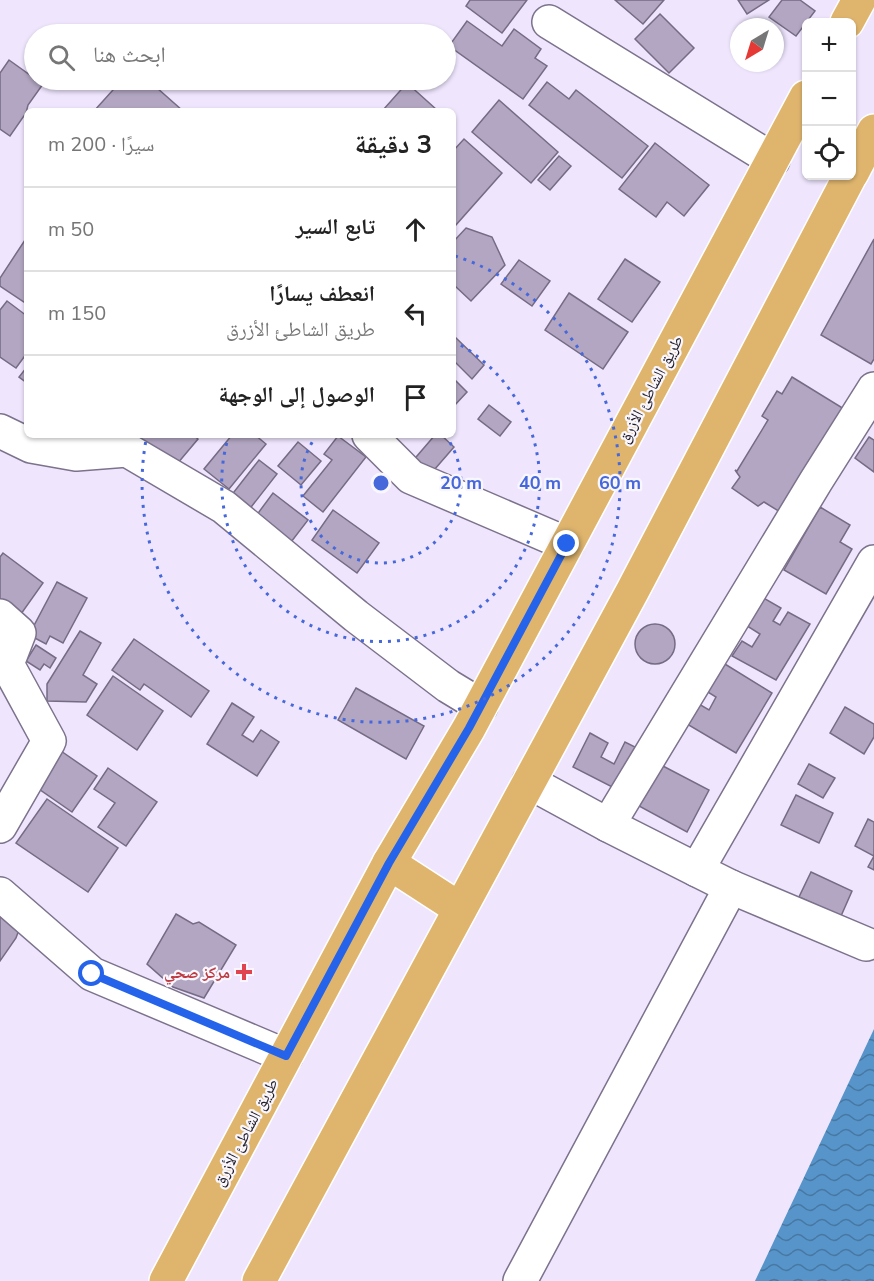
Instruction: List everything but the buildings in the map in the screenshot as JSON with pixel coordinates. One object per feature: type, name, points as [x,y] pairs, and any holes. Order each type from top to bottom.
[{"type":"main road","points":[[849,18],[859,0]]},
{"type":"main road","name":"طريق الشاطئ الأزرق","points":[[166,1281],[389,863],[481,706],[802,106]]},
{"type":"main road","points":[[856,164],[874,130]]},
{"type":"main road","points":[[259,1281],[633,590],[848,180]]},
{"type":"main road","points":[[389,863],[460,909]]},
{"type":"street","points":[[549,22],[773,160]]},
{"type":"street","points":[[608,825],[874,388]]},
{"type":"street","points":[[0,431],[31,446],[75,454],[127,450],[224,507],[356,616],[448,686],[481,706]]},
{"type":"street","points":[[372,438],[411,477],[567,544]]},
{"type":"street","points":[[697,870],[874,562]]},
{"type":"street","points":[[0,616],[19,633],[7,664],[49,741],[0,826]]},
{"type":"street","points":[[529,782],[731,887],[866,944]]},
{"type":"street","points":[[520,1281],[731,887]]},
{"type":"street","points":[[0,894],[92,974],[286,1056]]},
{"type":"water","points":[[874,1029],[874,1281],[755,1281]]},
{"type":"place","name":"مركز صحي","points":[[244,972]]},
{"type":"route","points":[[92,974],[286,1056],[389,863],[469,728],[567,544]]}]
